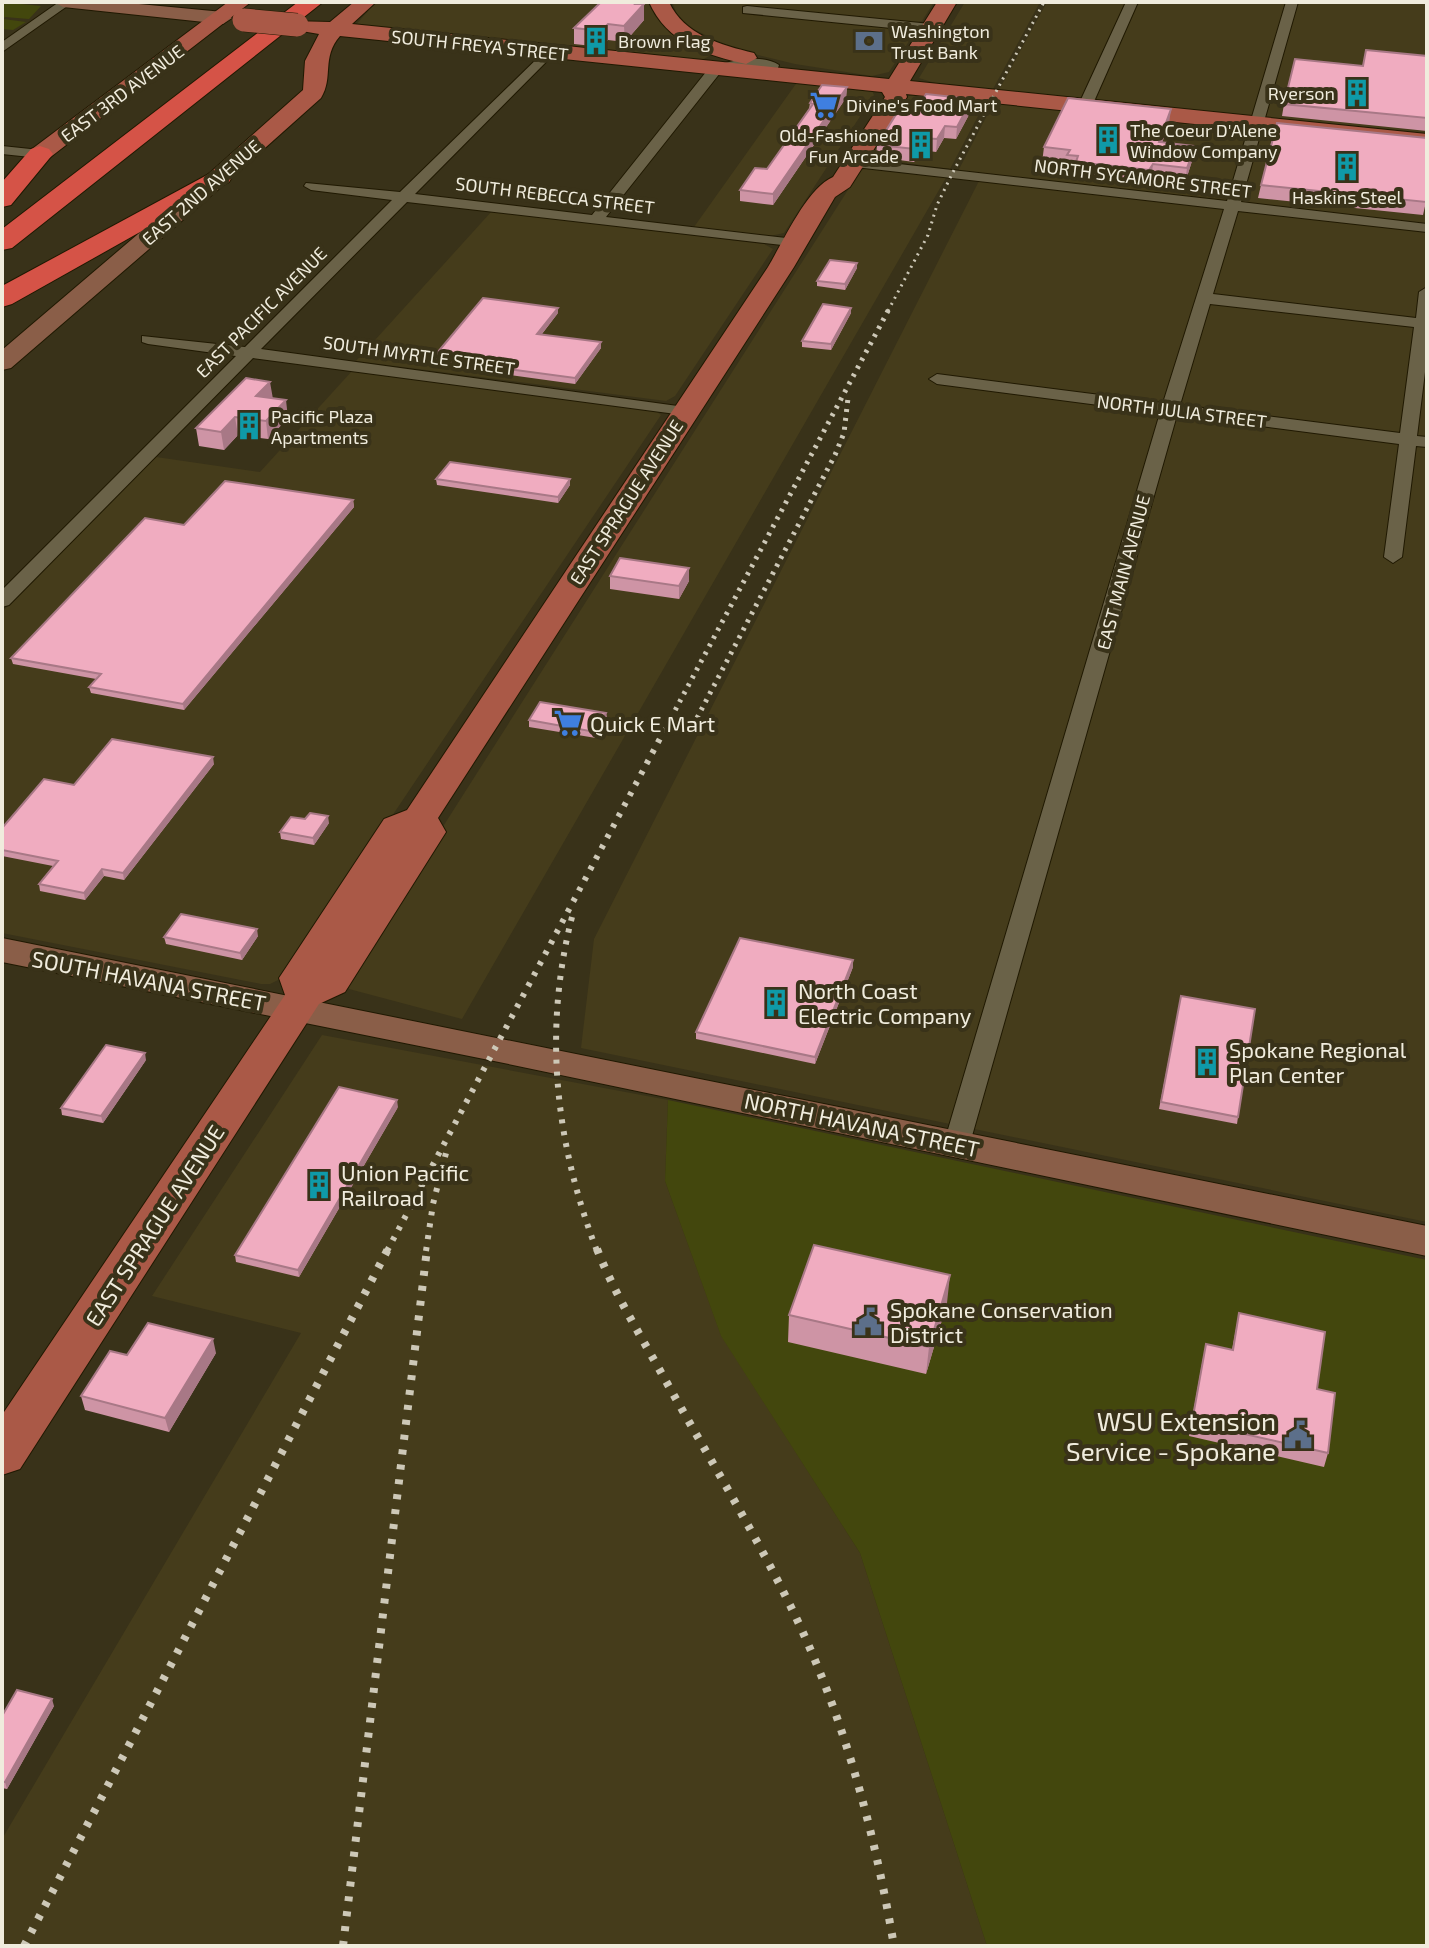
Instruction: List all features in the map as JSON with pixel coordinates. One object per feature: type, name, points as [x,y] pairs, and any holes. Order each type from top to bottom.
[{"type":"highway","points":[[2,242],[312,2]]},
{"type":"highway","points":[[2,222],[293,14]]},
{"type":"highway","points":[[2,199],[40,154]]},
{"type":"highway","points":[[2,298],[220,176]]},
{"type":"main road","name":"EAST 2ND AVENUE","points":[[220,176],[313,93],[319,53],[334,29],[366,2]]},
{"type":"main road","points":[[659,2],[668,20],[710,47],[773,65],[895,88],[1427,141]]},
{"type":"main road","name":"EAST SPRAGUE AVENUE","points":[[830,187],[824,180],[881,95],[895,88],[947,2]]},
{"type":"main road","name":"SOUTH FREYA STREET","points":[[236,13],[293,14],[334,29],[895,88]]},
{"type":"main road","name":"EAST 3RD AVENUE","points":[[40,154],[236,13]]},
{"type":"main road","name":"EAST SPRAGUE AVENUE","points":[[2,1455],[300,1002],[331,983],[427,832],[420,818],[830,187],[842,182],[855,163],[896,97],[895,88]]},
{"type":"street","points":[[2,48],[65,2]]},
{"type":"street","name":"SOUTH FREYA STREET","points":[[65,2],[236,13]]},
{"type":"street","points":[[1085,106],[1132,2]]},
{"type":"street","name":"EAST MAIN AVENUE","points":[[957,1143],[1170,409],[1292,2]]},
{"type":"street","points":[[750,6],[931,28]]},
{"type":"street","points":[[692,67],[718,57],[710,47]]},
{"type":"street","name":"EAST PACIFIC AVENUE","points":[[2,601],[548,52]]},
{"type":"street","points":[[596,220],[715,70],[738,63],[773,65]]},
{"type":"street","points":[[2,150],[40,154]]},
{"type":"street","name":"EAST 3RD AVENUE","points":[[2,182],[40,154]]},
{"type":"street","name":"NORTH SYCAMORE STREET","points":[[855,163],[1427,228]]},
{"type":"street","name":"EAST 2ND AVENUE","points":[[2,363],[220,176]]},
{"type":"street","name":"SOUTH REBECCA STREET","points":[[311,186],[795,244]]},
{"type":"street","points":[[1393,557],[1418,441],[1427,292]]},
{"type":"street","points":[[1203,298],[1425,324]]},
{"type":"street","name":"SOUTH MYRTLE STREET","points":[[148,339],[685,412]]},
{"type":"street","name":"NORTH JULIA STREET","points":[[937,379],[1418,441]]},
{"type":"street","points":[[2,571],[28,575]]},
{"type":"street","name":"SOUTH HAVANA STREET","points":[[2,950],[300,1002]]},
{"type":"street","name":"NORTH HAVANA STREET","points":[[300,1002],[1427,1241]]},
{"type":"shaded area","points":[[376,2],[650,2],[654,14],[664,25],[711,55],[702,60],[354,27]]},
{"type":"shaded area","points":[[672,2],[934,2],[922,21],[912,23],[915,32],[889,72],[872,76],[795,64],[734,49],[689,27],[677,14]]},
{"type":"shaded area","points":[[965,2],[1040,2],[993,89],[935,83],[919,78]]},
{"type":"shaded area","points":[[1047,2],[1427,2],[1427,135],[999,90]]},
{"type":"shaded area","points":[[798,81],[872,91],[874,95],[784,233],[770,236],[694,227]]},
{"type":"shaded area","points":[[915,94],[986,101],[950,169],[870,158],[906,97]]},
{"type":"shaded area","points":[[994,102],[1427,146],[1427,1222],[581,1048],[594,939],[979,181],[955,177]]},
{"type":"shaded area","points":[[867,168],[947,176],[462,1019],[349,989],[346,979],[860,171]]},
{"type":"shaded area","points":[[492,211],[764,244],[773,249],[675,396],[666,401],[356,361]]},
{"type":"shaded area","points":[[352,371],[656,411],[661,415],[284,977],[270,984],[261,984],[2,933],[2,612],[156,457],[260,472]]},
{"type":"shaded area","points":[[322,1035],[668,1100],[665,1181],[721,1335],[860,1553],[987,1946],[2,1946],[2,1839],[301,1333],[152,1296]]},
{"type":"green space","points":[[2,2],[41,6],[29,19],[5,17],[3,19],[26,22],[13,30],[2,29]]},
{"type":"green space","points":[[668,1100],[1427,1260],[1427,1946],[987,1946],[860,1553],[721,1336],[665,1181]]},
{"type":"building","points":[[601,2],[644,4],[624,26],[608,24],[601,31],[574,28]]},
{"type":"building","name":"Ryerson","points":[[1366,50],[1427,56],[1427,118],[1284,104],[1295,59],[1363,66]]},
{"type":"building","points":[[822,85],[847,87],[773,194],[740,190],[755,168],[767,169],[813,104],[810,103]]},
{"type":"building","points":[[926,94],[972,99],[957,127],[945,126],[937,139],[922,138],[915,149],[877,145],[900,108],[918,107]]},
{"type":"building","name":"The Coeur D'Alene Window Company","points":[[1068,98],[1171,109],[1159,142],[1195,146],[1187,168],[1153,164],[1149,170],[1076,162],[1078,156],[1067,155],[1070,150],[1044,147]]},
{"type":"building","name":"Haskins Steel","points":[[1277,123],[1427,138],[1426,202],[1261,185]]},
{"type":"building","points":[[830,260],[857,263],[845,284],[817,281]]},
{"type":"building","points":[[483,298],[558,308],[537,334],[601,342],[575,378],[432,359]]},
{"type":"building","points":[[823,304],[851,308],[831,344],[802,341]]},
{"type":"building","points":[[246,378],[270,382],[256,396],[286,400],[266,421],[235,417],[221,432],[196,428]]},
{"type":"building","points":[[450,462],[570,479],[558,497],[436,479]]},
{"type":"building","points":[[225,481],[353,500],[183,704],[89,687],[101,674],[11,658],[145,518],[184,525]]},
{"type":"building","points":[[620,558],[689,568],[679,586],[610,576]]},
{"type":"building","name":"Quick E Mart","points":[[540,702],[606,713],[595,732],[529,720]]},
{"type":"building","points":[[112,739],[213,757],[123,873],[102,869],[84,893],[39,884],[58,861],[2,850],[2,828],[44,779],[74,785]]},
{"type":"building","points":[[310,813],[328,816],[313,838],[280,832],[291,817],[305,819]]},
{"type":"building","points":[[181,914],[257,929],[240,953],[164,937]]},
{"type":"building","name":"North Coast Electric Company","points":[[740,938],[853,960],[815,1057],[696,1032]]},
{"type":"building","name":"Spokane Regional Plan Center","points":[[1181,996],[1255,1009],[1238,1117],[1161,1102]]},
{"type":"building","points":[[106,1045],[145,1053],[101,1116],[61,1108]]},
{"type":"building","name":"Union Pacific Railroad","points":[[339,1087],[397,1100],[298,1270],[235,1255]]},
{"type":"building","points":[[814,1245],[950,1275],[929,1347],[789,1315]]},
{"type":"building","points":[[1239,1313],[1325,1332],[1317,1389],[1335,1393],[1328,1453],[1192,1422],[1206,1344],[1233,1350]]},
{"type":"building","points":[[148,1323],[213,1339],[165,1418],[81,1396],[110,1351],[127,1355]]},
{"type":"building","points":[[17,1690],[52,1699],[5,1782],[2,1782],[2,1716]]},
{"type":"railway","points":[[888,311],[928,235],[937,205],[952,174],[1044,2]]},
{"type":"railway","points":[[671,718],[889,309]]},
{"type":"railway","points":[[697,718],[835,455],[844,433],[848,398]]},
{"type":"railway","points":[[387,1251],[672,716]]},
{"type":"railway","points":[[572,917],[558,1002],[558,1086],[571,1169],[597,1251]]},
{"type":"railway","points":[[426,1251],[433,1204],[446,1153]]},
{"type":"railway","points":[[24,1946],[388,1249]]},
{"type":"railway","points":[[343,1946],[427,1249]]},
{"type":"railway","points":[[597,1249],[625,1309],[759,1545],[809,1646],[854,1772],[877,1858],[894,1946]]},
{"type":"place","name":"Brown Flag","points":[[596,41]]},
{"type":"place","name":"Washington Trust Bank","points":[[869,41]]},
{"type":"place","name":"Ryerson","points":[[1357,93]]},
{"type":"place","name":"Divine's Food Mart","points":[[824,105]]},
{"type":"place","name":"The Coeur D'Alene Window Company","points":[[1108,140]]},
{"type":"place","name":"Old-Fashioned Fun Arcade","points":[[921,145]]},
{"type":"place","name":"Haskins Steel","points":[[1347,167]]},
{"type":"place","name":"Pacific Plaza Apartments","points":[[249,426]]},
{"type":"place","name":"Quick E Mart","points":[[568,723]]},
{"type":"place","name":"North Coast Electric Company","points":[[776,1003]]},
{"type":"place","name":"Spokane Regional Plan Center","points":[[1207,1062]]},
{"type":"place","name":"Union Pacific Railroad","points":[[319,1185]]},
{"type":"place","name":"Spokane Conservation District","points":[[868,1322]]},
{"type":"place","name":"WSU Extension Service - Spokane","points":[[1298,1435]]}]
